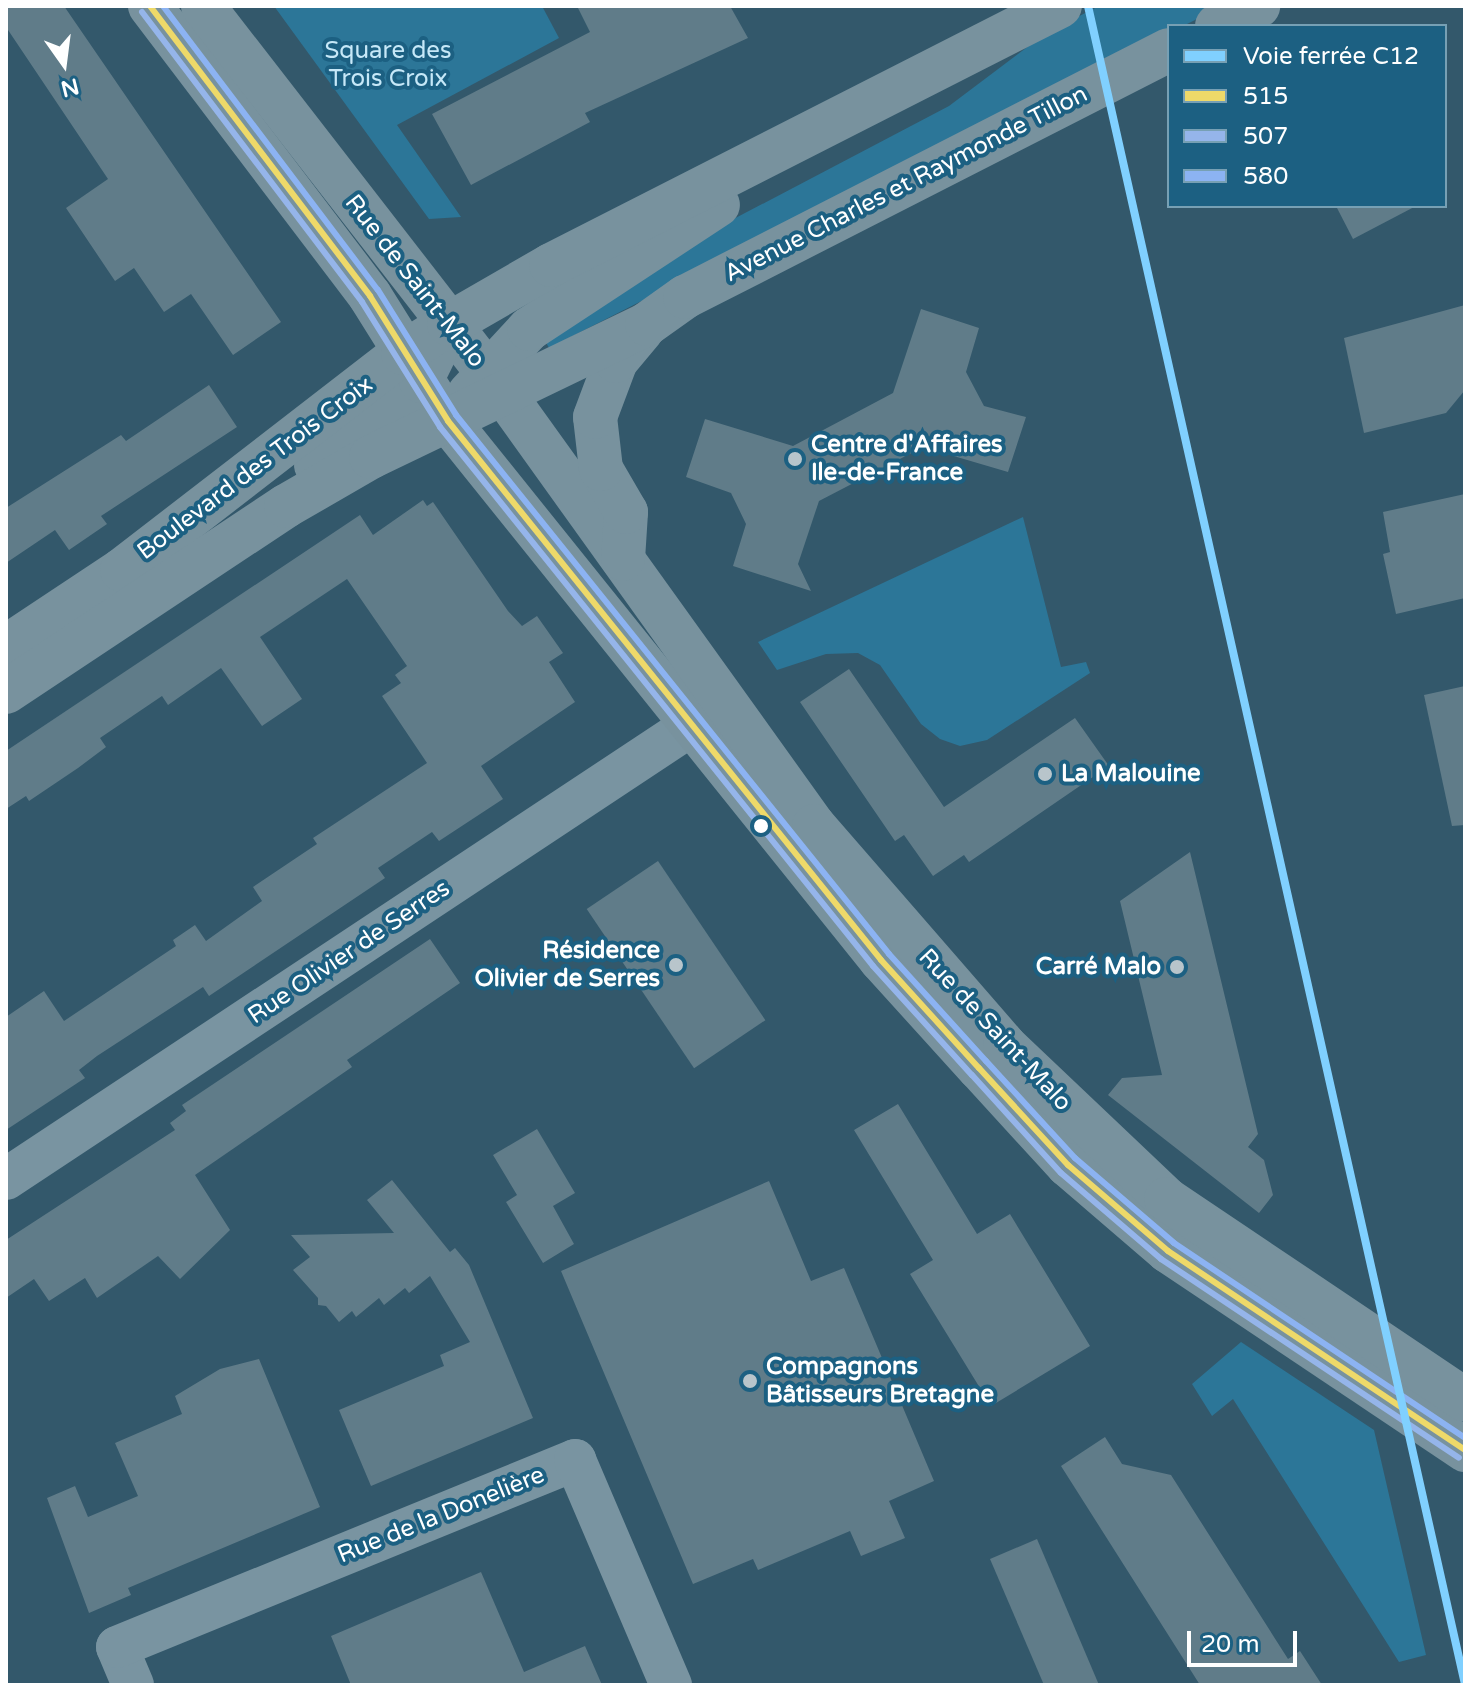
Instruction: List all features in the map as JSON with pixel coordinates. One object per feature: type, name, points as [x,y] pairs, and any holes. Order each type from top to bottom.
[{"type":"main road","name":"Rue de Saint-Malo","points":[[150,6],[370,296],[448,421],[881,960],[992,1057],[1166,1199],[1324,1309],[1454,1387]]},
{"type":"main road","name":"Rue de Saint-Malo","points":[[203,6],[495,383],[814,826],[992,1057],[1068,1165],[1168,1251],[1462,1447]]},
{"type":"main road","name":"Avenue Charles et Raymonde Tillon","points":[[449,324],[539,270],[1060,6]]},
{"type":"main road","points":[[1221,24],[1258,6]]},
{"type":"main road","name":"Avenue Charles et Raymonde Tillon","points":[[495,383],[647,324],[685,297],[1160,54]]},
{"type":"main road","name":"Avenue Charles et Raymonde Tillon","points":[[448,421],[495,383],[550,313],[697,221],[816,130]]},
{"type":"main road","name":"Boulevard des Trois Croix","points":[[198,564],[412,367],[449,324]]},
{"type":"main road","name":"Avenue Charles et Raymonde Tillon","points":[[623,559],[626,512],[601,469],[595,417],[616,361],[647,324]]},
{"type":"main road","name":"Boulevard des Trois Croix","points":[[6,647],[122,570],[412,367]]},
{"type":"main road","name":"Boulevard des Trois Croix","points":[[6,692],[198,564],[371,457],[448,421]]},
{"type":"street","name":"Rue Olivier de Serres","points":[[6,1179],[692,725]]},
{"type":"street","name":"Rue de la Donelière","points":[[133,1685],[117,1647],[575,1460],[671,1685]]},
{"type":"green space","name":"Square des Trois Croix","points":[[274,6],[542,6],[559,38],[397,125],[461,217],[429,219]]},
{"type":"green space","points":[[1099,6],[1223,6],[1187,24],[1167,24],[1167,34],[549,348],[541,333],[667,254],[949,106],[1046,33]]},
{"type":"green space","points":[[1023,517],[1061,667],[1086,662],[1090,673],[987,740],[960,746],[940,739],[921,724],[880,665],[858,653],[826,654],[777,670],[758,642]]},
{"type":"green space","points":[[1241,1342],[1374,1430],[1426,1655],[1399,1662],[1233,1399],[1212,1416],[1192,1384]]},
{"type":"building","points":[[6,6],[64,6],[281,322],[233,355],[191,294],[164,312],[134,268],[115,281],[66,208],[108,179],[6,27]]},
{"type":"building","points":[[577,6],[730,6],[748,38],[585,113],[590,122],[471,185],[432,114],[590,32]]},
{"type":"building","points":[[1337,208],[1412,208],[1353,239]]},
{"type":"building","points":[[1465,305],[1465,390],[1446,413],[1364,433],[1344,338]]},
{"type":"building","name":"Centre d'Affaires Ile-de-France","points":[[921,309],[979,328],[966,372],[984,406],[1026,417],[1008,472],[923,447],[819,501],[798,564],[811,591],[733,566],[746,524],[731,493],[686,477],[705,419],[793,446],[893,393]]},
{"type":"building","points":[[209,385],[237,427],[101,516],[107,524],[69,550],[55,530],[6,563],[6,508],[121,435],[126,441]]},
{"type":"building","points":[[1465,494],[1465,598],[1396,614],[1383,554],[1390,552],[1383,512]]},
{"type":"building","points":[[423,500],[427,506],[433,502],[508,611],[522,626],[537,616],[563,653],[549,662],[575,702],[481,766],[503,799],[439,841],[432,832],[378,868],[385,878],[209,996],[203,987],[97,1056],[79,1070],[85,1078],[6,1130],[6,1017],[44,991],[64,1021],[176,946],[173,940],[195,925],[206,941],[262,901],[253,887],[317,844],[313,838],[427,763],[382,696],[401,683],[395,675],[407,666],[347,579],[260,637],[302,699],[262,726],[221,668],[168,705],[162,696],[100,738],[106,747],[78,768],[29,801],[26,796],[6,809],[6,751],[360,515],[373,535]]},
{"type":"building","name":"La Malouine","points":[[849,669],[944,807],[1075,718],[1109,766],[969,862],[964,855],[933,876],[904,835],[895,841],[800,702]]},
{"type":"building","points":[[1465,686],[1465,825],[1452,826],[1424,695]]},
{"type":"building","name":"Carré Malo","points":[[1190,852],[1258,1134],[1248,1147],[1264,1160],[1273,1195],[1259,1213],[1108,1095],[1122,1078],[1162,1075],[1120,901]]},
{"type":"building","name":"Résidence Olivier de Serres","points":[[658,861],[765,1020],[694,1068],[587,909]]},
{"type":"building","points":[[430,939],[460,983],[347,1060],[352,1067],[195,1175],[230,1230],[180,1279],[158,1256],[97,1298],[85,1278],[49,1301],[34,1279],[6,1298],[6,1240],[175,1130],[170,1123],[186,1111],[182,1105]]},
{"type":"building","points":[[898,1104],[977,1234],[1010,1214],[1090,1346],[991,1406],[910,1274],[933,1260],[854,1130]]},
{"type":"building","points":[[537,1129],[575,1193],[553,1206],[574,1244],[543,1263],[506,1202],[517,1195],[493,1155]]},
{"type":"building","points":[[392,1180],[450,1252],[455,1248],[469,1265],[533,1418],[371,1486],[339,1410],[444,1366],[440,1355],[470,1342],[430,1276],[409,1293],[405,1288],[384,1305],[379,1298],[356,1317],[352,1311],[339,1322],[326,1306],[318,1305],[318,1298],[293,1270],[310,1257],[291,1235],[394,1233],[367,1200]]},
{"type":"building","name":"Compagnons Bâtisseurs Bretagne","points":[[769,1181],[811,1281],[844,1268],[934,1481],[889,1501],[905,1538],[861,1556],[850,1531],[758,1570],[753,1559],[693,1584],[561,1271]]},
{"type":"building","points":[[259,1359],[320,1507],[128,1588],[131,1595],[89,1613],[47,1498],[75,1486],[88,1517],[138,1496],[115,1443],[182,1414],[175,1396],[220,1369]]},
{"type":"building","points":[[1105,1437],[1122,1464],[1171,1475],[1288,1659],[1300,1651],[1322,1685],[1200,1685],[1061,1466]]},
{"type":"building","points":[[1037,1539],[1099,1685],[1044,1685],[990,1559]]},
{"type":"building","points":[[481,1572],[524,1672],[585,1646],[602,1685],[351,1685],[331,1636]]},
{"type":"rail line","name":"C12","points":[[1088,6],[1465,1684]]},
{"type":"transit line","name":"515","points":[[150,6],[370,296],[448,421],[881,960],[979,1068],[1068,1165],[1168,1251],[1465,1450]]},
{"type":"transit line","name":"580","points":[[163,6],[378,290],[456,415],[889,954],[986,1061],[1075,1158],[1174,1243],[1465,1438]]},
{"type":"transit line","name":"507","points":[[142,12],[362,302],[440,427],[873,966],[1061,1173],[1161,1259],[1459,1458]]},
{"type":"place","name":"Centre d'Affaires Ile-de-France","points":[[795,459]]},
{"type":"place","name":"La Malouine","points":[[1045,774]]},
{"type":"place","name":"Résidence Olivier de Serres","points":[[676,965]]},
{"type":"place","name":"Carré Malo","points":[[1177,967]]},
{"type":"place","name":"Compagnons Bâtisseurs Bretagne","points":[[750,1381]]}]
